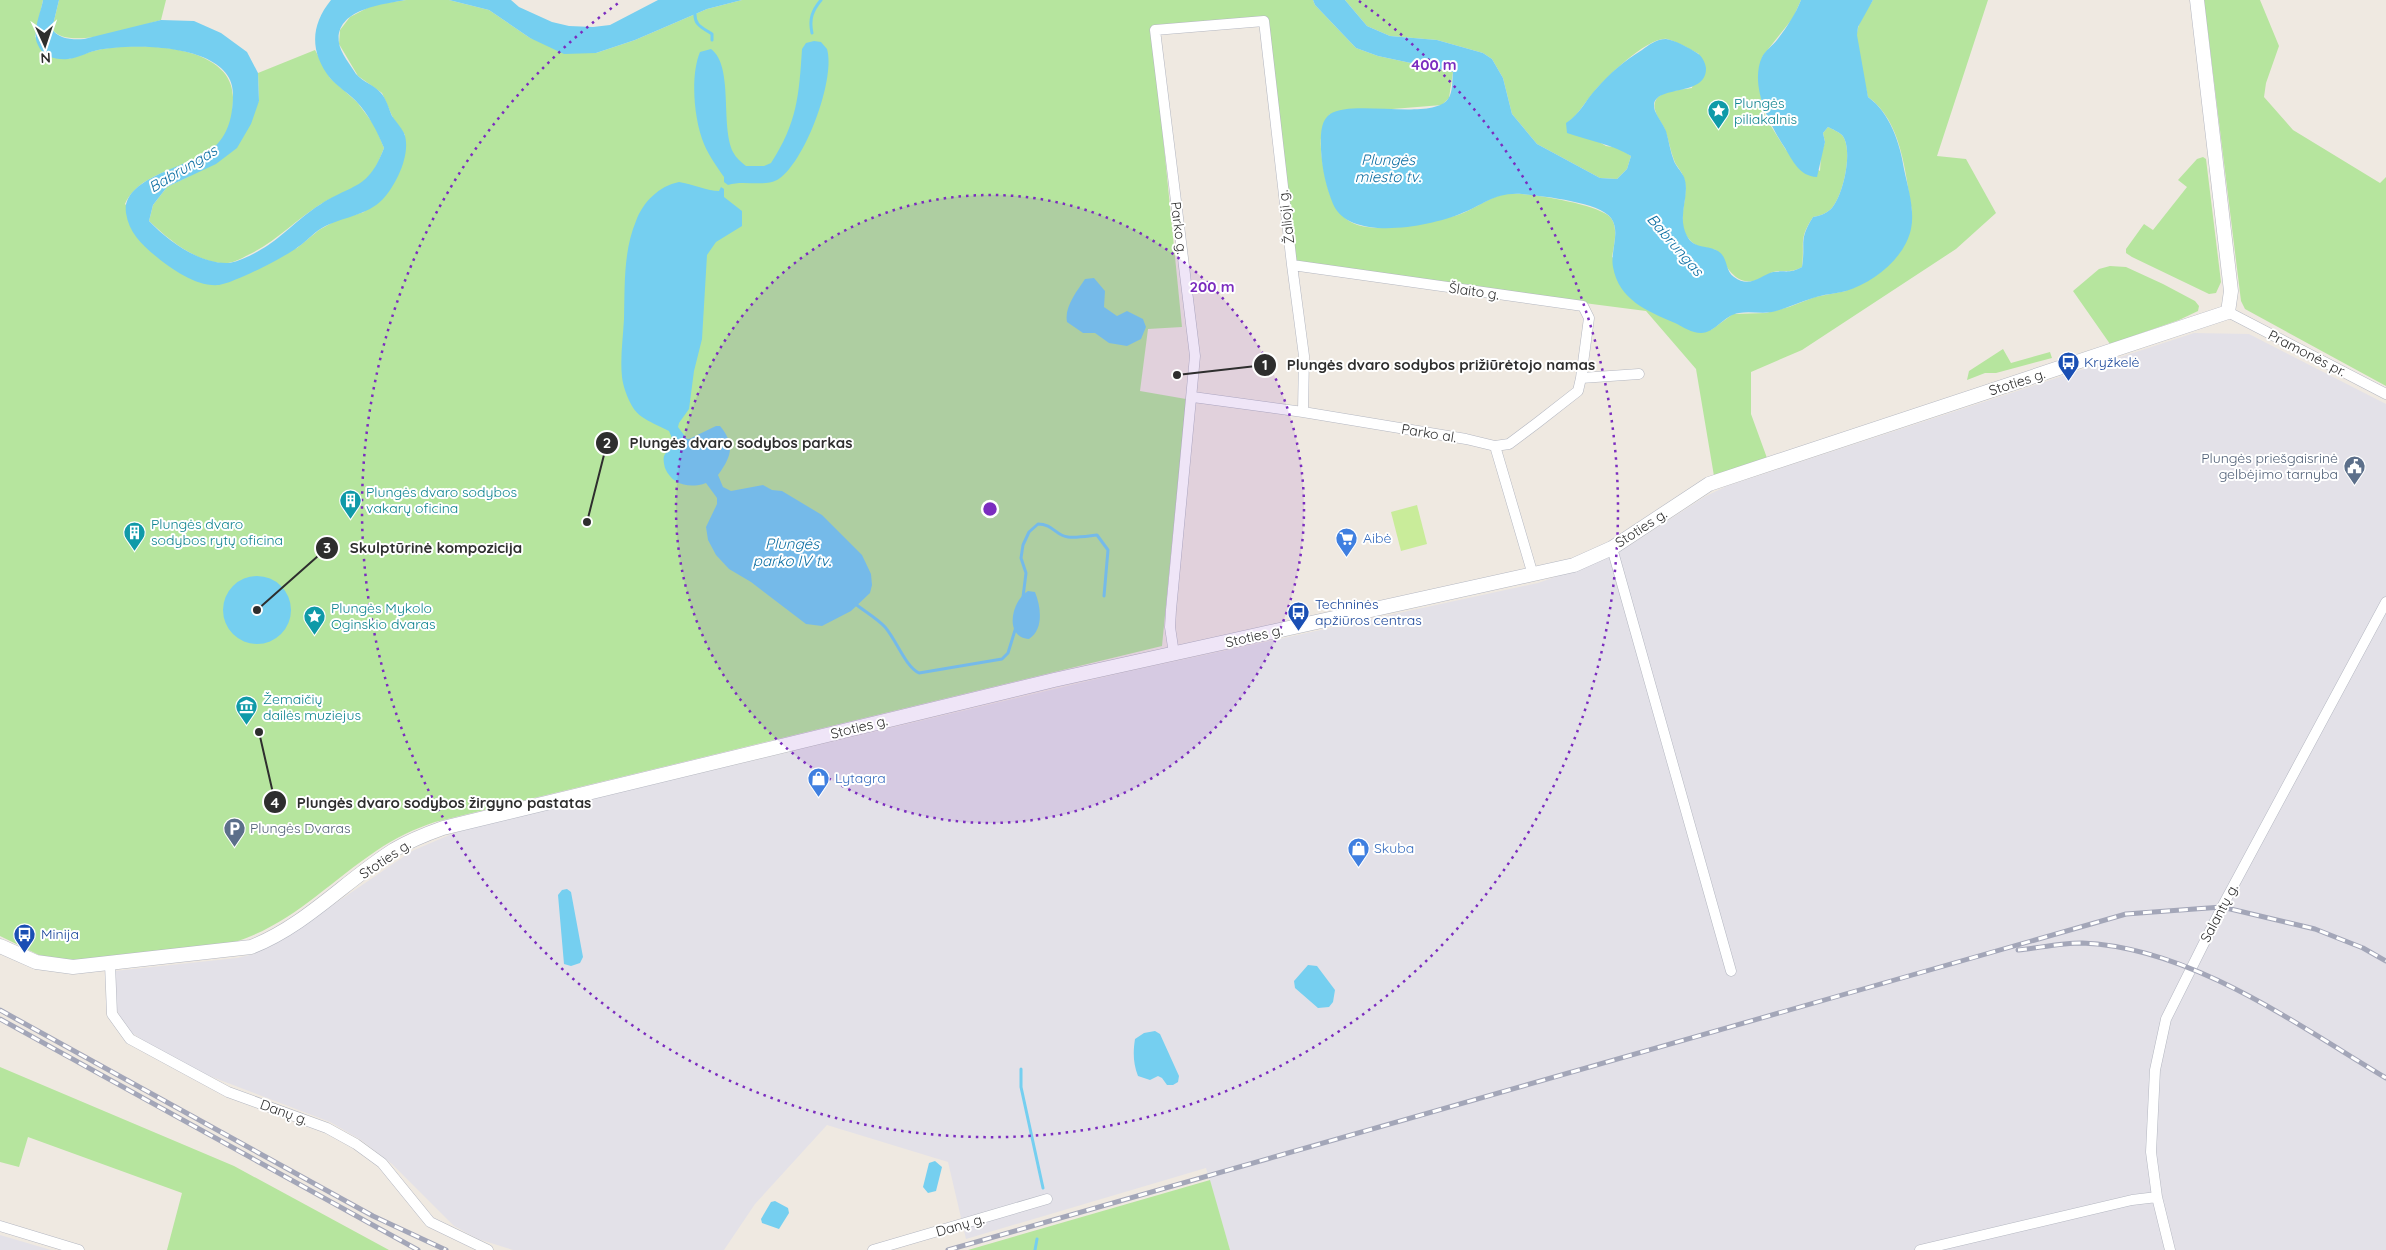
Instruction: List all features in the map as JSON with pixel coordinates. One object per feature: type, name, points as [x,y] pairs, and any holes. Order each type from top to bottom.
[{"type":"main road","points":[[2197,0],[2231,291],[2228,312]]},
{"type":"main road","name":"Stoties g.","points":[[0,946],[22,957],[51,966],[73,967],[236,950],[262,943],[300,921],[393,851],[412,840],[443,828],[1054,680],[1574,565],[1612,548],[1709,484],[2228,312]]},
{"type":"street","name":"Žalioji g.","points":[[1264,21],[1304,356],[1303,412]]},
{"type":"street","name":"Parko g.","points":[[1174,654],[1170,627],[1171,610],[1193,397],[1195,356],[1154,30],[1264,21]]},
{"type":"street","name":"Šlaito g.","points":[[1292,265],[1583,306],[1589,318],[1581,378]]},
{"type":"street","name":"Pramonės pr.","points":[[2228,312],[2386,394]]},
{"type":"street","points":[[1533,575],[1495,446],[1509,444],[1578,391],[1581,378],[1639,374]]},
{"type":"street","name":"Parko al.","points":[[1193,397],[1303,412],[1466,439],[1495,446]]},
{"type":"street","points":[[1612,548],[1731,971]]},
{"type":"street","name":"Salantų g.","points":[[2170,1250],[2157,1197],[2151,1152],[2155,1079],[2166,1019],[2218,916],[2386,602]]},
{"type":"street","name":"Danų g.","points":[[110,964],[112,1014],[130,1039],[228,1092],[327,1128],[356,1144],[382,1163],[430,1222],[488,1250]]},
{"type":"street","points":[[1920,1250],[2126,1201],[2157,1197]]},
{"type":"street","name":"Danų g.","points":[[873,1250],[1048,1199]]},
{"type":"street","points":[[0,1226],[79,1250]]},
{"type":"shaded area","points":[[2194,333],[2249,334],[2386,404],[2386,1250],[1230,1250],[1206,1168],[966,1239],[948,1162],[827,1125],[755,1204],[724,1250],[513,1250],[478,1239],[454,1226],[392,1164],[361,1140],[330,1122],[199,1072],[161,1052],[132,1033],[122,1021],[114,1003],[114,971],[237,958],[254,954],[283,939],[412,851],[461,830],[1126,672],[1538,583],[1603,560],[1630,545],[1706,496],[1727,486]]},
{"type":"shaded area","points":[[0,1235],[51,1250],[0,1250]]},
{"type":"green space","points":[[0,0],[43,0],[35,37],[69,59],[94,51],[115,48],[135,46],[157,47],[179,50],[200,56],[217,66],[228,79],[233,97],[231,119],[228,131],[219,144],[206,154],[146,181],[134,191],[125,204],[199,281],[297,248],[319,230],[337,220],[364,212],[405,135],[393,118],[382,93],[358,76],[339,44],[340,30],[350,17],[373,5],[406,0],[449,0],[489,10],[530,38],[596,53],[635,40],[707,9],[742,0],[1313,0],[1315,5],[1356,48],[1378,56],[1453,72],[1449,98],[1442,105],[1330,114],[1321,136],[1322,160],[1330,195],[1338,209],[1347,219],[1357,225],[1384,227],[1447,218],[1468,211],[1504,194],[1526,194],[1576,203],[1603,212],[1613,221],[1615,236],[1612,257],[1711,330],[1733,314],[1766,313],[1815,297],[1846,291],[1912,211],[1904,165],[1895,134],[1879,107],[1868,97],[1858,52],[1858,28],[1862,17],[1873,0],[1988,0],[1937,156],[1966,159],[1996,213],[1956,249],[1802,350],[1751,372],[1751,414],[1767,458],[1714,476],[1696,369],[1646,311],[1292,265],[1266,20],[1152,26],[1182,327],[1148,329],[1140,391],[1186,399],[1162,646],[435,822],[405,834],[383,846],[292,914],[274,925],[235,942],[71,961],[45,958],[0,936]]},
{"type":"green space","points":[[59,0],[166,0],[161,20],[120,32],[87,38],[72,38],[60,35],[52,29]]},
{"type":"green space","points":[[1345,0],[1801,0],[1793,18],[1762,57],[1760,90],[1763,110],[1786,150],[1820,171],[1821,155],[1825,142],[1823,133],[1828,127],[1842,135],[1847,151],[1846,173],[1843,184],[1831,209],[1813,217],[1805,231],[1802,267],[1794,270],[1773,272],[1754,281],[1739,279],[1729,270],[1716,250],[1695,244],[1685,232],[1682,216],[1685,184],[1654,106],[1657,98],[1661,95],[1671,91],[1692,88],[1699,54],[1667,39],[1650,44],[1628,59],[1608,77],[1567,123],[1606,146],[1619,148],[1631,156],[1627,169],[1617,179],[1600,178],[1537,144],[1512,114],[1503,78],[1492,59],[1483,53],[1437,40],[1390,36],[1367,26]]},
{"type":"green space","points":[[2204,0],[2260,0],[2279,46],[2266,83],[2264,97],[2293,130],[2380,183],[2386,177],[2386,386],[2245,309],[2241,301]]},
{"type":"green space","points":[[315,50],[330,78],[357,102],[375,126],[384,148],[371,175],[358,186],[312,210],[266,245],[235,261],[217,263],[185,250],[149,221],[153,205],[167,187],[190,176],[259,101],[258,73]]},
{"type":"green space","points":[[2203,157],[2206,159],[2221,282],[2216,293],[2209,294],[2126,253],[2126,249],[2144,224],[2153,230],[2187,187],[2178,180],[2197,159]]},
{"type":"green space","points":[[2110,266],[2126,267],[2163,284],[2195,301],[2199,306],[2198,311],[2179,320],[2110,344],[2073,291],[2099,269]]},
{"type":"green space","points":[[2003,349],[2011,363],[2050,352],[2052,358],[1996,373],[1985,373],[1967,380],[1969,371]]},
{"type":"green space","points":[[1417,505],[1427,544],[1401,551],[1391,512]]},
{"type":"green space","points":[[0,1067],[234,1166],[389,1250],[167,1250],[182,1193],[28,1137],[19,1167],[0,1162]]},
{"type":"green space","points":[[1210,1180],[1230,1250],[968,1250]]},
{"type":"water","name":"Babrungas","points":[[43,0],[59,0],[52,29],[58,35],[66,38],[84,39],[161,20],[194,21],[221,33],[247,52],[258,73],[259,101],[251,124],[237,148],[216,164],[167,187],[153,205],[149,221],[165,236],[185,250],[207,260],[228,263],[248,257],[269,245],[305,215],[333,197],[359,184],[372,172],[384,148],[365,112],[356,101],[330,78],[323,68],[316,49],[316,29],[324,10],[331,0],[406,0],[374,6],[352,16],[344,22],[340,32],[339,43],[346,59],[356,74],[383,95],[392,116],[404,133],[406,150],[393,186],[377,205],[362,213],[329,224],[301,245],[247,275],[219,285],[202,283],[186,277],[158,258],[133,233],[126,213],[127,201],[134,190],[145,182],[202,155],[218,143],[229,124],[232,109],[233,93],[228,77],[216,64],[199,56],[178,50],[155,47],[114,48],[94,51],[68,59],[50,57],[40,49],[36,40],[36,28]]},
{"type":"water","points":[[449,0],[511,0],[519,7],[552,22],[569,26],[593,27],[610,25],[658,0],[742,0],[707,9],[635,40],[596,53],[564,54],[530,38],[489,10]]},
{"type":"water","name":"Plungės miesto tv.","points":[[1313,0],[1345,0],[1367,26],[1390,36],[1437,40],[1483,53],[1492,59],[1503,78],[1512,114],[1537,144],[1600,178],[1617,179],[1627,169],[1631,156],[1609,146],[1567,133],[1566,123],[1575,116],[1596,89],[1612,73],[1629,58],[1653,43],[1666,39],[1682,44],[1697,53],[1702,57],[1706,66],[1704,78],[1688,88],[1659,97],[1655,102],[1655,111],[1666,131],[1671,154],[1686,184],[1683,221],[1687,236],[1693,243],[1712,248],[1720,253],[1725,259],[1731,274],[1745,282],[1773,272],[1791,271],[1802,267],[1803,242],[1808,225],[1813,217],[1827,212],[1835,203],[1843,184],[1847,161],[1847,151],[1842,135],[1828,127],[1823,133],[1825,142],[1817,177],[1806,174],[1797,167],[1773,128],[1763,105],[1758,80],[1762,57],[1787,26],[1801,0],[1873,0],[1858,27],[1857,35],[1868,97],[1888,120],[1900,149],[1912,207],[1912,222],[1908,240],[1895,259],[1886,268],[1877,276],[1856,287],[1817,297],[1772,312],[1743,312],[1734,314],[1711,330],[1698,333],[1654,314],[1628,296],[1621,288],[1613,267],[1614,223],[1605,212],[1583,204],[1542,196],[1512,194],[1496,197],[1460,214],[1430,223],[1392,228],[1356,224],[1342,216],[1333,204],[1326,184],[1322,164],[1321,131],[1326,117],[1341,110],[1356,108],[1426,109],[1439,105],[1450,96],[1453,72],[1378,56],[1356,48],[1315,5]]},
{"type":"water","points":[[821,42],[827,49],[829,63],[827,80],[816,120],[797,157],[787,171],[777,180],[766,183],[728,185],[724,182],[724,177],[706,148],[698,123],[694,85],[700,52],[711,49],[718,57],[722,69],[725,82],[727,127],[733,152],[746,166],[764,166],[771,163],[786,135],[798,95],[802,49],[806,43]]},
{"type":"water","name":"Plungės parko IV tv.","points":[[679,182],[715,191],[719,191],[721,187],[724,189],[724,197],[742,211],[742,226],[716,242],[707,255],[702,339],[694,371],[689,409],[678,427],[689,439],[716,426],[720,426],[730,445],[729,457],[718,475],[723,487],[731,491],[763,485],[772,490],[782,491],[822,515],[862,555],[871,574],[872,585],[870,593],[851,611],[822,626],[806,624],[751,582],[729,569],[716,555],[708,540],[706,527],[717,504],[717,498],[706,483],[694,486],[682,484],[668,474],[665,468],[664,457],[674,443],[669,431],[648,421],[635,411],[624,388],[621,363],[625,282],[627,257],[632,233],[639,214],[647,201],[658,191]]},
{"type":"water","points":[[1094,278],[1105,291],[1104,307],[1117,316],[1127,311],[1143,319],[1146,327],[1141,339],[1127,346],[1109,343],[1095,333],[1083,333],[1067,322],[1067,311],[1075,294],[1085,279]]},
{"type":"water","points":[[264,576],[276,582],[285,591],[291,603],[289,623],[281,634],[264,644],[250,644],[233,634],[225,623],[223,603],[233,586],[244,578]]},
{"type":"water","points":[[1028,591],[1035,592],[1040,611],[1037,630],[1029,639],[1021,637],[1013,625],[1014,610],[1022,596]]},
{"type":"water","points":[[567,889],[571,892],[583,957],[580,963],[571,966],[564,964],[558,895],[562,890]]},
{"type":"water","points":[[1308,965],[1317,966],[1335,990],[1333,1002],[1329,1007],[1318,1008],[1295,988],[1294,981]]},
{"type":"water","points":[[1155,1031],[1160,1034],[1179,1076],[1178,1082],[1173,1085],[1167,1085],[1158,1076],[1150,1080],[1138,1076],[1136,1071],[1134,1058],[1135,1039],[1144,1033]]},
{"type":"water","points":[[935,1161],[942,1167],[936,1191],[928,1193],[923,1187],[929,1163]]},
{"type":"water","points":[[775,1201],[788,1208],[789,1213],[779,1229],[762,1223],[761,1219],[771,1202]]},
{"type":"waterway","points":[[812,33],[812,15],[821,0]]},
{"type":"waterway","points":[[695,12],[697,23],[712,34],[712,40]]},
{"type":"waterway","points":[[1023,597],[1026,573],[1021,558],[1023,545],[1029,532],[1038,524],[1047,526],[1060,535],[1068,537],[1097,535],[1108,550],[1104,596]]},
{"type":"waterway","points":[[854,603],[885,627],[909,665],[919,673],[1002,659],[1008,653],[1016,627]]},
{"type":"waterway","points":[[1021,1069],[1021,1087],[1043,1188]]},
{"type":"waterway","points":[[1035,1250],[1037,1239]]},
{"type":"railway","points":[[948,1250],[2126,914],[2222,907],[2315,929],[2363,948],[2386,961]]},
{"type":"railway","points":[[2018,950],[2082,943],[2122,948],[2162,958],[2202,973],[2241,992],[2386,1078]]},
{"type":"railway","points":[[0,1010],[373,1216],[446,1250]]},
{"type":"railway","points":[[0,1019],[418,1250]]},
{"type":"place","name":"Plungės piliakalnis","points":[[1718,130]]},
{"type":"place","name":"Plungės dvaro sodybos prižiūrėtojo namas","points":[[1177,375]]},
{"type":"place","name":"Kryžkelė","points":[[2068,381]]},
{"type":"place","name":"Plungės priešgaisrinė gelbėjimo tarnyba","points":[[2354,485]]},
{"type":"place","name":"Plungės dvaro sodybos vakarų oficina","points":[[350,519]]},
{"type":"place","name":"Plungės dvaro sodybos parkas","points":[[587,522]]},
{"type":"place","name":"Plungės dvaro sodybos rytų oficina","points":[[135,551]]},
{"type":"place","name":"Aibė","points":[[1347,557]]},
{"type":"place","name":"Skulptūrinė kompozicija","points":[[257,610]]},
{"type":"place","name":"Techninės apžiūros centras","points":[[1299,631]]},
{"type":"place","name":"Plungės Mykolo Oginskio dvaras","points":[[315,635]]},
{"type":"place","name":"Žemaičių dailės muziejus","points":[[247,726]]},
{"type":"place","name":"Plungės dvaro sodybos žirgyno pastatas","points":[[259,732]]},
{"type":"place","name":"Lytagra","points":[[819,797]]},
{"type":"place","name":"Plungės Dvaras","points":[[234,847]]},
{"type":"place","name":"Skuba","points":[[1358,867]]},
{"type":"place","name":"Minija","points":[[25,953]]}]
